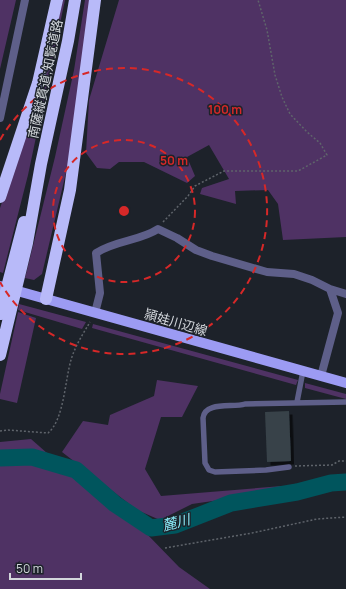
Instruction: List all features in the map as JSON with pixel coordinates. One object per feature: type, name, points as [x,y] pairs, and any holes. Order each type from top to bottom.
[{"type":"highway","points":[[0,197],[38,83],[58,0]]},
{"type":"highway","name":"南薩縦貫道;知覧道路","points":[[0,355],[4,309],[42,164],[68,41],[75,0]]},
{"type":"highway","points":[[46,299],[70,190],[95,0]]},
{"type":"main road","name":"頴娃川辺線","points":[[0,286],[346,383]]},
{"type":"street","points":[[0,118],[25,0]]},
{"type":"street","points":[[95,313],[100,293],[96,254],[105,248],[145,236],[158,229],[177,238],[196,250],[212,256],[267,272],[294,274],[346,294]]},
{"type":"street","points":[[321,376],[338,313],[330,289]]},
{"type":"lane","points":[[297,402],[303,371]]},
{"type":"lane","points":[[289,467],[266,470],[215,472],[209,470],[205,463],[204,416],[206,411],[211,407],[245,404],[346,402]]},
{"type":"path","points":[[158,229],[195,186],[224,171],[298,171],[327,156],[320,143],[290,114],[282,97],[275,75],[267,30],[258,0]]},
{"type":"path","points":[[0,431],[8,430],[48,433],[53,429],[58,419],[70,362],[75,348],[95,313]]},
{"type":"path","points":[[289,467],[332,465],[339,461],[346,461]]},
{"type":"path","points":[[166,548],[252,533],[317,519],[346,517]]},
{"type":"shaded area","points":[[0,0],[16,0],[0,69]]},
{"type":"shaded area","points":[[63,0],[65,0],[28,175],[3,273],[0,272],[0,208],[40,91]]},
{"type":"shaded area","points":[[85,0],[92,0],[69,160],[42,274],[34,280],[25,278],[55,157],[74,70]]},
{"type":"shaded area","points":[[119,0],[346,0],[346,237],[283,240],[278,204],[268,190],[235,191],[236,204],[200,194],[202,188],[229,179],[209,145],[187,157],[195,176],[187,183],[144,162],[119,162],[110,169],[97,168],[86,153],[89,100]]},
{"type":"shaded area","points":[[19,304],[86,322],[82,329],[18,310]]},
{"type":"shaded area","points":[[18,312],[36,318],[17,403],[0,399],[0,394]]},
{"type":"shaded area","points":[[93,324],[298,380],[296,385],[92,328]]},
{"type":"shaded area","points":[[157,380],[198,386],[182,417],[161,417],[145,469],[161,496],[282,486],[281,491],[192,504],[160,520],[137,510],[62,452],[83,421],[108,425],[110,415],[154,396]]},
{"type":"shaded area","points":[[305,383],[346,394],[346,399],[305,388]]},
{"type":"shaded area","points":[[31,439],[72,475],[145,532],[179,567],[210,589],[0,589],[0,442]]},
{"type":"building","points":[[289,411],[291,461],[267,462],[265,412]]},
{"type":"waterway","name":"麓川","points":[[0,458],[32,457],[76,470],[115,504],[151,528],[175,525],[231,503],[297,492],[331,483],[346,482]]}]
